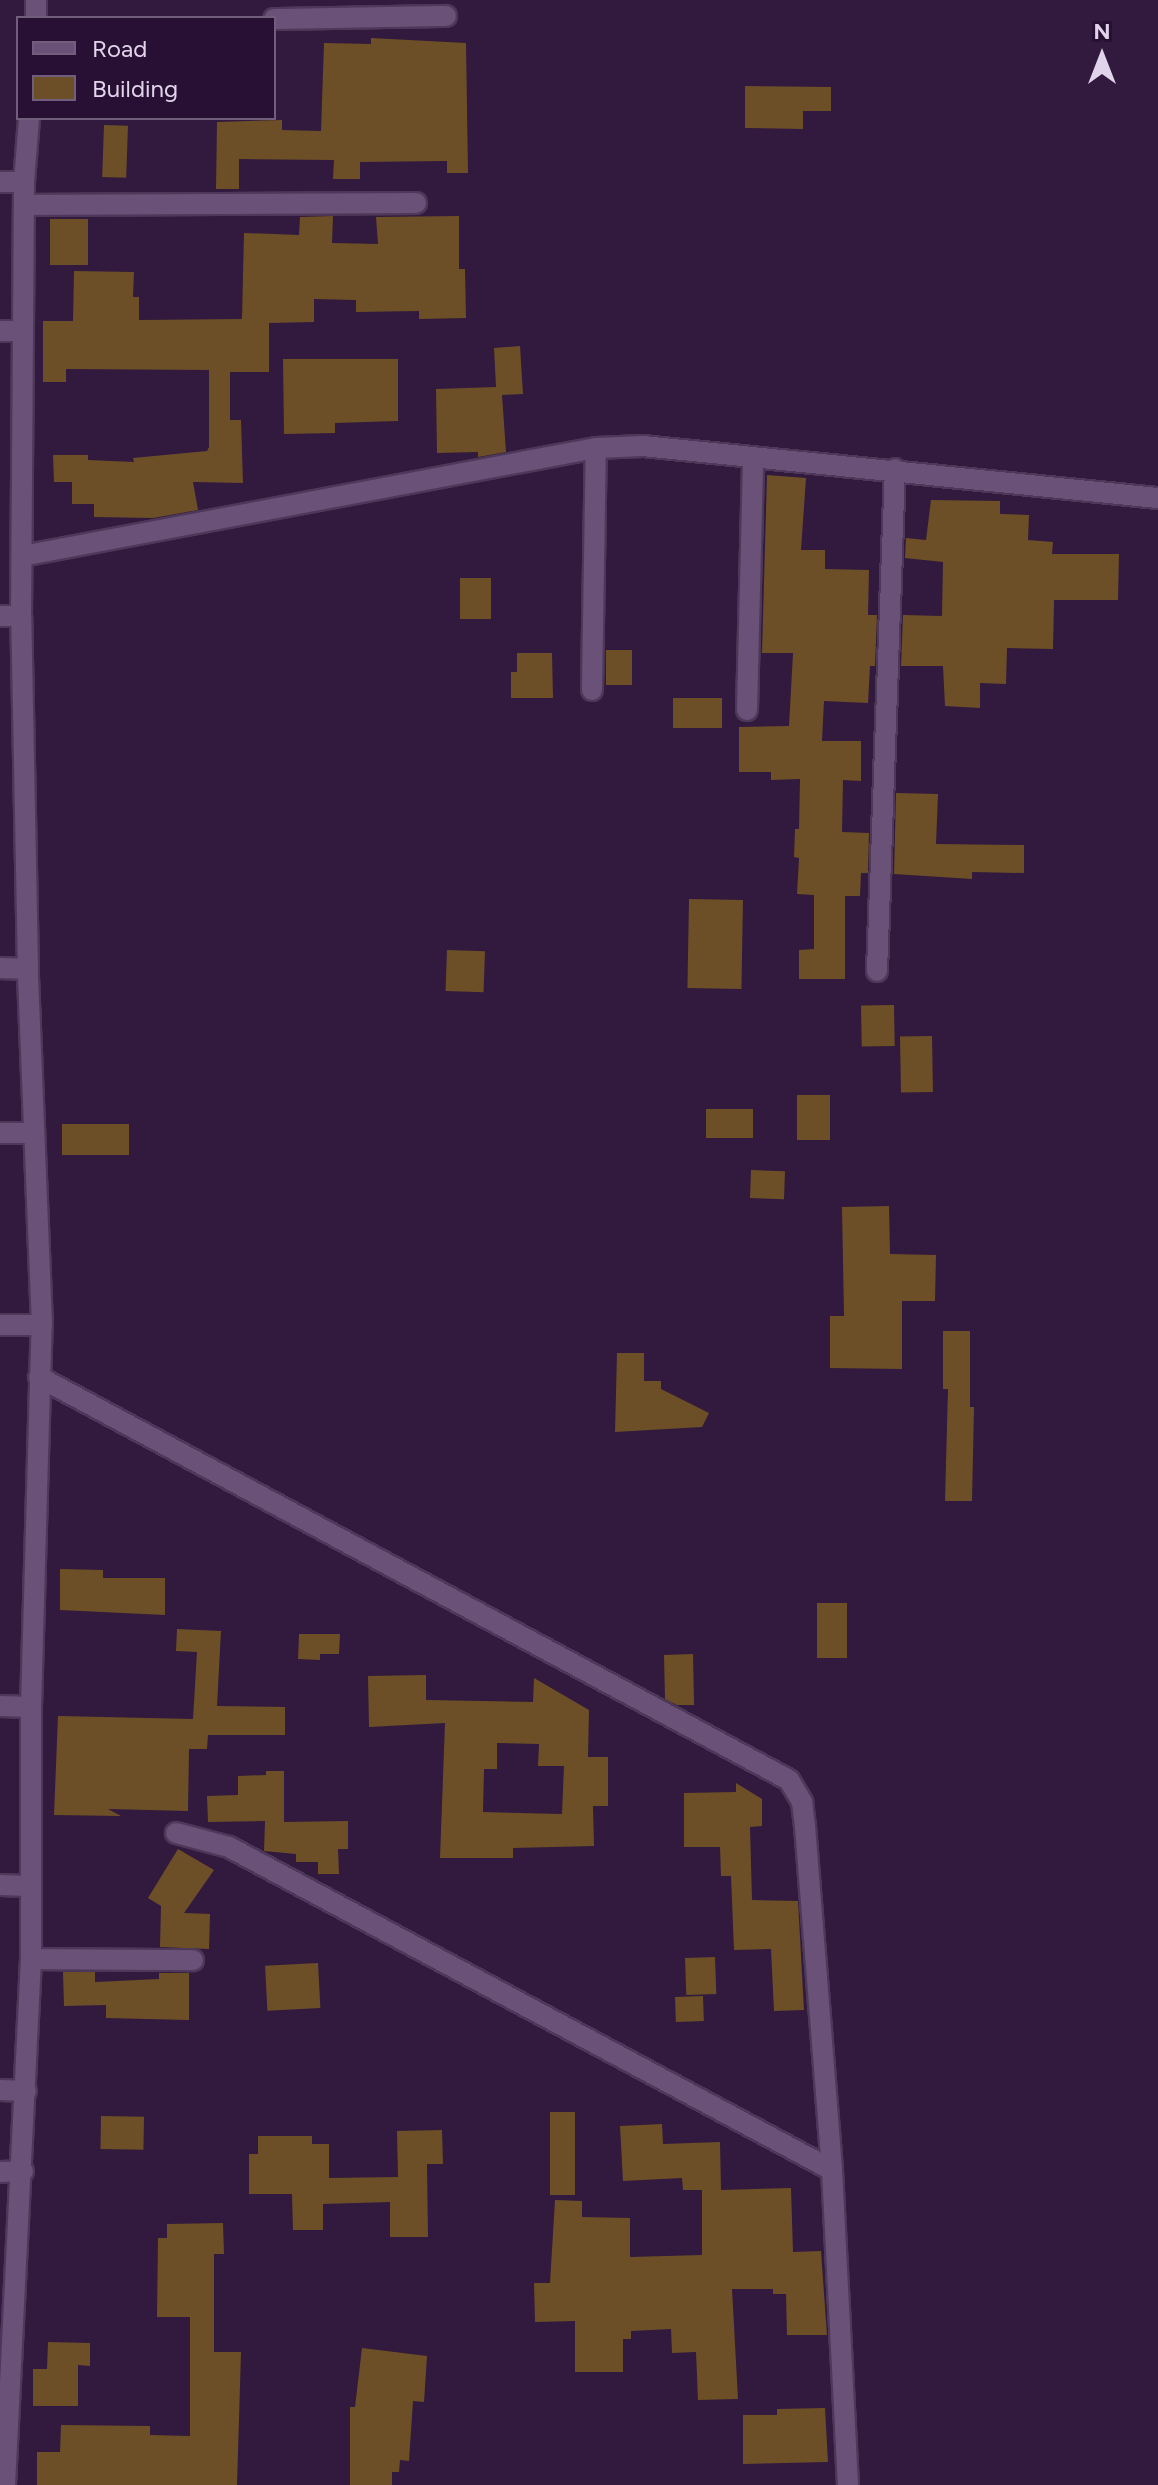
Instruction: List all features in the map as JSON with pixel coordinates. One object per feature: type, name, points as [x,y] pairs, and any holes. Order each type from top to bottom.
[{"type":"street","points":[[276,19],[446,16]]},
{"type":"street","points":[[5,2485],[23,2171],[31,1959],[31,1707],[42,1325],[10,616],[22,556],[24,182],[29,120]]},
{"type":"street","points":[[0,182],[24,182]]},
{"type":"street","points":[[24,205],[416,203]]},
{"type":"street","points":[[0,331],[23,331]]},
{"type":"street","points":[[22,556],[596,448],[643,446],[753,459],[895,469],[1158,498]]},
{"type":"street","points":[[592,690],[596,448]]},
{"type":"street","points":[[747,710],[753,459]]},
{"type":"street","points":[[877,971],[895,469]]},
{"type":"street","points":[[0,471],[22,471]]},
{"type":"street","points":[[0,968],[28,969]]},
{"type":"street","points":[[0,1133],[34,1133]]},
{"type":"street","points":[[0,1325],[42,1325]]},
{"type":"street","points":[[39,1377],[789,1780],[802,1802],[805,1826],[832,2170],[848,2485]]},
{"type":"street","points":[[0,1706],[31,1707]]},
{"type":"street","points":[[176,1833],[229,1847],[832,2170]]},
{"type":"street","points":[[0,1885],[29,1886]]},
{"type":"street","points":[[31,1959],[193,1960]]},
{"type":"street","points":[[0,2090],[26,2091]]},
{"type":"street","points":[[0,2172],[23,2171]]},
{"type":"building","points":[[371,38],[466,43],[468,173],[447,173],[447,161],[360,162],[360,179],[333,179],[334,160],[239,159],[239,189],[216,189],[217,122],[282,120],[282,130],[321,131],[324,43],[371,44]]},
{"type":"building","points":[[745,86],[831,87],[831,111],[803,111],[803,129],[745,128]]},
{"type":"building","points":[[104,125],[128,126],[126,178],[102,177]]},
{"type":"building","points":[[333,216],[332,243],[378,244],[376,217],[459,216],[459,269],[465,269],[466,318],[419,319],[419,311],[356,312],[356,300],[314,299],[314,322],[269,323],[269,372],[230,372],[230,420],[241,420],[243,483],[193,482],[198,510],[153,518],[94,517],[94,504],[72,504],[72,482],[54,482],[53,455],[88,455],[88,460],[134,462],[133,458],[207,451],[209,447],[209,370],[66,369],[66,382],[43,382],[43,321],[73,321],[74,271],[134,272],[133,297],[139,297],[139,320],[242,319],[244,233],[299,235],[300,217]]},
{"type":"building","points":[[50,219],[88,219],[88,265],[50,265]]},
{"type":"building","points":[[520,346],[523,394],[502,395],[506,452],[478,457],[478,452],[437,453],[436,389],[496,387],[494,348]]},
{"type":"building","points":[[283,359],[398,359],[398,421],[335,423],[335,433],[284,434]]},
{"type":"building","points":[[767,475],[806,478],[801,550],[825,550],[825,569],[869,570],[868,615],[877,615],[875,666],[870,666],[868,703],[824,701],[822,741],[861,741],[861,781],[843,780],[842,832],[869,833],[868,873],[861,873],[860,896],[845,896],[845,979],[799,979],[799,950],[814,949],[814,895],[797,894],[799,858],[794,857],[795,829],[799,829],[800,779],[771,780],[771,772],[739,772],[739,727],[789,726],[793,653],[762,653]]},
{"type":"building","points":[[931,500],[1000,501],[1000,514],[1029,515],[1028,540],[1053,542],[1052,554],[1119,554],[1118,600],[1054,600],[1053,649],[1007,648],[1006,684],[980,683],[980,708],[945,706],[943,666],[901,666],[903,615],[942,616],[943,562],[905,558],[906,538],[926,540]]},
{"type":"building","points":[[460,578],[491,578],[491,619],[460,619]]},
{"type":"building","points":[[606,650],[632,650],[632,685],[606,685]]},
{"type":"building","points":[[517,653],[552,653],[553,698],[511,698],[511,672],[517,672]]},
{"type":"building","points":[[673,698],[722,698],[722,728],[673,728]]},
{"type":"building","points":[[896,793],[938,794],[936,844],[1024,845],[1024,873],[972,872],[972,879],[894,874]]},
{"type":"building","points":[[689,899],[743,900],[741,989],[687,988]]},
{"type":"building","points":[[447,950],[485,951],[484,992],[446,991]]},
{"type":"building","points":[[894,1005],[895,1046],[862,1047],[861,1006]]},
{"type":"building","points":[[932,1036],[933,1092],[901,1093],[900,1037]]},
{"type":"building","points":[[797,1095],[830,1095],[830,1140],[797,1140]]},
{"type":"building","points":[[706,1109],[753,1109],[753,1138],[706,1138]]},
{"type":"building","points":[[62,1124],[129,1124],[129,1155],[62,1155]]},
{"type":"building","points":[[751,1170],[785,1171],[784,1199],[750,1198]]},
{"type":"building","points":[[889,1206],[890,1254],[936,1255],[935,1301],[902,1301],[902,1369],[830,1368],[830,1316],[844,1316],[842,1207]]},
{"type":"building","points":[[943,1331],[970,1331],[970,1407],[974,1407],[972,1501],[945,1501],[948,1389],[943,1389]]},
{"type":"building","points":[[617,1353],[644,1353],[644,1381],[661,1381],[661,1389],[709,1413],[702,1427],[615,1432]]},
{"type":"building","points":[[60,1569],[103,1570],[103,1578],[165,1578],[165,1615],[60,1610]]},
{"type":"building","points":[[817,1603],[847,1603],[847,1658],[817,1658]]},
{"type":"building","points":[[177,1629],[221,1631],[217,1706],[285,1707],[285,1735],[208,1735],[207,1749],[189,1749],[188,1811],[108,1809],[121,1816],[54,1815],[58,1716],[193,1719],[197,1652],[176,1651]]},
{"type":"building","points":[[299,1634],[340,1634],[339,1654],[320,1654],[320,1660],[298,1659]]},
{"type":"building","points":[[693,1654],[694,1705],[677,1705],[665,1699],[664,1655]]},
{"type":"building","points":[[426,1675],[426,1700],[533,1702],[534,1678],[589,1710],[588,1757],[608,1757],[608,1806],[593,1806],[594,1846],[513,1848],[513,1858],[440,1858],[445,1723],[369,1727],[368,1676]],"holes":[[[497,1743],[539,1744],[538,1766],[564,1766],[562,1814],[483,1812],[484,1769],[497,1769]]]},
{"type":"building","points":[[266,1771],[284,1771],[284,1822],[348,1821],[348,1849],[338,1849],[339,1874],[318,1874],[318,1862],[296,1862],[296,1854],[264,1851],[265,1821],[208,1822],[207,1796],[238,1795],[238,1776],[266,1775]]},
{"type":"building","points":[[736,1783],[762,1799],[762,1826],[750,1827],[752,1900],[798,1901],[804,2010],[774,2011],[771,1949],[734,1950],[731,1876],[721,1876],[720,1847],[684,1847],[684,1793],[736,1792]]},
{"type":"building","points":[[178,1849],[214,1870],[184,1913],[210,1914],[209,1949],[160,1947],[161,1906],[148,1898]]},
{"type":"building","points":[[715,1957],[716,1994],[686,1995],[685,1958]]},
{"type":"building","points":[[318,1963],[320,2008],[267,2011],[265,1966]]},
{"type":"building","points":[[63,1972],[95,1972],[95,1982],[159,1979],[159,1973],[189,1973],[189,2020],[106,2018],[106,2005],[64,2006]]},
{"type":"building","points":[[703,1996],[704,2021],[676,2022],[675,1997]]},
{"type":"building","points":[[550,2112],[575,2112],[575,2195],[550,2195]]},
{"type":"building","points":[[101,2116],[144,2117],[143,2150],[100,2149]]},
{"type":"building","points":[[662,2124],[663,2144],[720,2142],[721,2190],[791,2188],[793,2252],[821,2251],[827,2335],[787,2335],[786,2294],[773,2294],[773,2289],[732,2289],[738,2399],[698,2400],[696,2352],[672,2353],[671,2329],[631,2331],[631,2339],[623,2339],[623,2372],[575,2372],[575,2321],[535,2322],[534,2283],[550,2283],[555,2200],[582,2201],[582,2217],[630,2218],[630,2257],[702,2255],[702,2190],[683,2190],[682,2178],[623,2181],[620,2126]]},
{"type":"building","points":[[442,2130],[443,2164],[427,2164],[428,2237],[390,2237],[390,2202],[323,2204],[323,2230],[293,2230],[292,2194],[249,2194],[249,2154],[258,2154],[258,2136],[312,2136],[312,2144],[329,2144],[329,2178],[398,2177],[397,2131]]},
{"type":"building","points":[[223,2223],[224,2254],[214,2254],[214,2352],[241,2352],[237,2485],[37,2485],[37,2452],[60,2452],[61,2425],[150,2426],[150,2435],[190,2436],[190,2317],[157,2317],[158,2238],[167,2238],[167,2224]]},
{"type":"building","points":[[48,2342],[90,2343],[90,2366],[78,2365],[78,2406],[33,2406],[33,2369],[47,2369]]},
{"type":"building","points":[[362,2348],[427,2356],[424,2402],[413,2401],[409,2461],[400,2460],[399,2472],[392,2472],[392,2485],[350,2485],[350,2407],[355,2407]]},
{"type":"building","points":[[825,2408],[828,2462],[743,2464],[743,2415],[777,2415],[777,2409]]}]
